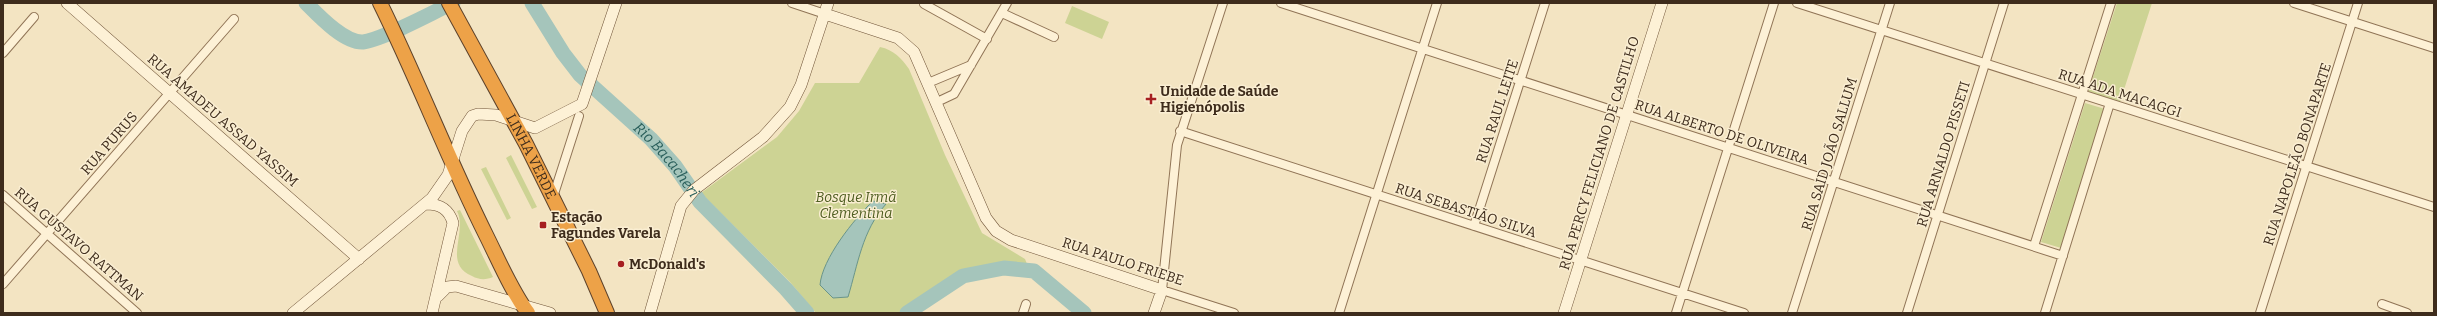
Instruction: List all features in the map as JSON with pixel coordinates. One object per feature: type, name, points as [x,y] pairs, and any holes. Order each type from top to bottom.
[{"type":"highway","name":"LINHA VERDE","points":[[449,3],[514,121],[553,197],[608,313]]},
{"type":"highway","points":[[383,8],[402,47],[452,164],[525,309]]},
{"type":"street","name":"RUA AMADEU ASSAD YASSIM","points":[[67,3],[359,260]]},
{"type":"street","points":[[293,313],[426,204],[443,185],[452,164],[462,131],[472,116],[489,114],[514,121],[530,128],[539,127],[578,107],[584,101],[616,3]]},
{"type":"street","points":[[792,3],[827,8],[904,41],[914,52],[937,102],[954,94],[1007,3]]},
{"type":"street","points":[[1154,313],[1162,290],[1175,157],[1180,132],[1223,3]]},
{"type":"street","name":"RUA ALBERTO DE OLIVEIRA","points":[[1281,3],[2063,256]]},
{"type":"street","points":[[1338,313],[1437,3]]},
{"type":"street","name":"RUA RAUL LEITE","points":[[1474,226],[1545,3]]},
{"type":"street","name":"RUA PERCY FELICIANO DE CASTILHO","points":[[1564,313],[1662,3]]},
{"type":"street","points":[[1676,313],[1774,3]]},
{"type":"street","name":"RUA ADA MACAGGI","points":[[1797,3],[2434,207]]},
{"type":"street","name":"RUA SAID JOÃO SALLUM","points":[[1792,313],[1890,3]]},
{"type":"street","name":"RUA ARNALDO PISSETI","points":[[1907,313],[2004,3]]},
{"type":"street","points":[[2034,246],[2111,3]]},
{"type":"street","points":[[2294,3],[2434,48]]},
{"type":"street","name":"RUA NAPOLEÃO BONAPARTE","points":[[2260,313],[2358,3]]},
{"type":"street","points":[[924,4],[987,39]]},
{"type":"street","points":[[650,313],[681,206],[700,186],[763,137],[790,107],[801,85],[827,8]]},
{"type":"street","points":[[1002,13],[1054,37]]},
{"type":"street","points":[[3,53],[34,17]]},
{"type":"street","name":"RUA PURUS","points":[[3,284],[234,18]]},
{"type":"street","points":[[928,83],[971,65]]},
{"type":"street","name":"RUA PAULO FRIEBE","points":[[937,102],[986,218],[1003,236],[1234,313]]},
{"type":"street","points":[[2045,313],[2110,103]]},
{"type":"street","points":[[553,197],[579,116]]},
{"type":"street","name":"RUA SEBASTIÃO SILVA","points":[[1180,132],[1744,313]]},
{"type":"street","name":"RUA GUSTAVO RATTMAN","points":[[3,195],[137,313]]},
{"type":"street","points":[[426,204],[441,206],[449,214],[453,223],[437,298],[432,313]]},
{"type":"street","points":[[437,298],[443,289],[452,285],[525,309],[550,313]]},
{"type":"street","points":[[1023,313],[1026,304]]},
{"type":"street","points":[[2382,304],[2408,313]]},
{"type":"green space","points":[[2117,3],[2152,3],[2120,102],[2088,92]]},
{"type":"green space","points":[[1072,6],[1109,22],[1102,39],[1065,23]]},
{"type":"green space","name":"Bosque Irmã Clementina","points":[[880,47],[885,48],[897,55],[909,69],[945,155],[982,233],[1025,259],[1029,269],[1004,267],[962,275],[898,313],[816,313],[790,282],[701,193],[777,137],[799,111],[815,83],[859,83]]},
{"type":"green space","points":[[2085,103],[2105,109],[2061,248],[2041,242]]},
{"type":"green space","points":[[511,155],[537,207],[532,209],[506,158]]},
{"type":"green space","points":[[486,167],[511,218],[507,220],[481,169]]},
{"type":"green space","points":[[460,210],[493,277],[488,279],[477,278],[463,270],[459,263],[457,247],[460,220],[457,211]]},
{"type":"water","points":[[873,201],[886,204],[871,225],[866,237],[848,297],[833,298],[820,285],[826,263],[848,229]]},
{"type":"waterway","name":"Rio Bacacheri","points":[[306,3],[324,21],[340,33],[348,38],[363,42],[395,31],[453,3]]},
{"type":"waterway","name":"Rio Bacacheri","points":[[532,3],[563,53],[580,75],[651,139],[675,166],[700,202],[786,289],[807,313]]},
{"type":"waterway","name":"Rio Bacacheri","points":[[907,313],[963,276],[1004,268],[1034,271],[1084,313]]},
{"type":"place","name":"Unidade de Saúde Higienópolis","points":[[1151,99]]},
{"type":"place","name":"Estação Fagundes Varela","points":[[543,225]]},
{"type":"place","name":"McDonald's","points":[[621,264]]}]
